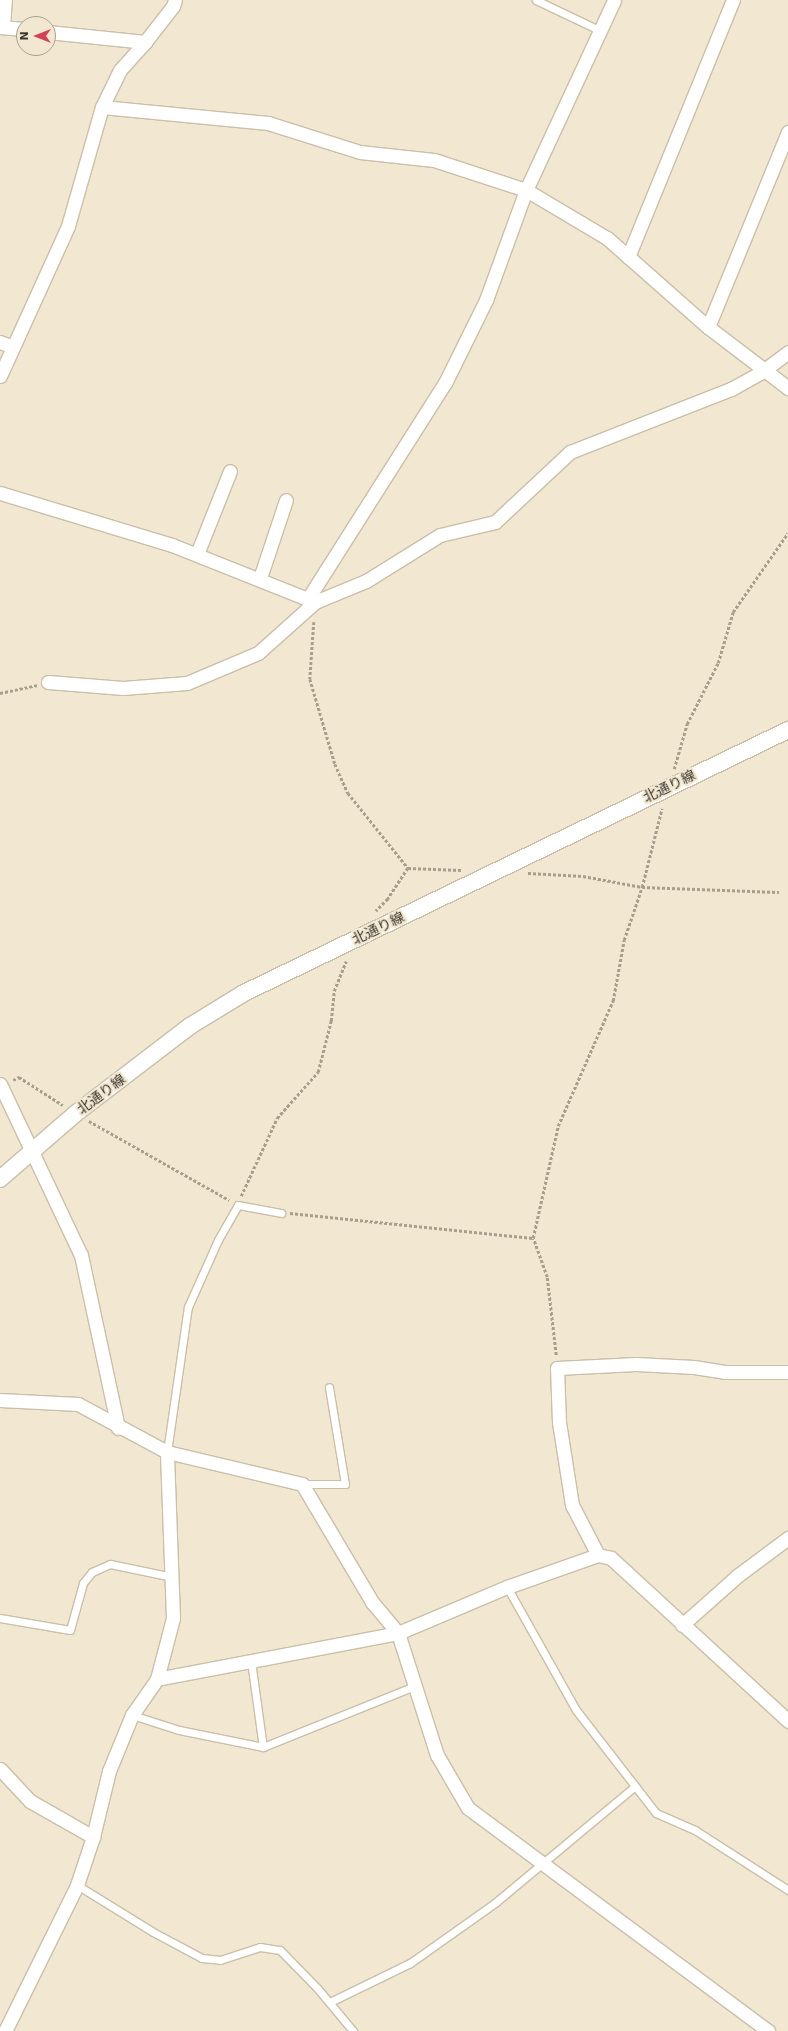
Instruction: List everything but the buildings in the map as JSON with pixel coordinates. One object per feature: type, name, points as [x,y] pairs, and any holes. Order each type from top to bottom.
[{"type":"street","points":[[5,0],[2,27],[16,28]]},
{"type":"street","points":[[0,376],[68,226],[102,107],[120,70],[145,42],[173,6],[175,0]]},
{"type":"street","points":[[48,682],[123,688],[188,683],[258,653],[312,600],[445,383],[486,300],[526,190],[614,0]]},
{"type":"street","points":[[628,257],[733,0]]},
{"type":"street","points":[[56,33],[145,42]]},
{"type":"street","points":[[102,107],[268,123],[360,152],[434,160],[526,190],[607,238],[708,327],[763,371],[788,388]]},
{"type":"street","points":[[708,327],[788,132]]},
{"type":"street","points":[[0,342],[13,347]]},
{"type":"street","points":[[0,493],[197,554],[312,600],[366,581],[440,535],[495,522],[570,452],[731,389],[763,371],[788,352]]},
{"type":"street","points":[[197,554],[230,471]]},
{"type":"street","points":[[260,578],[286,500]]},
{"type":"street","name":"北通り線","points":[[0,1179],[75,1114],[190,1026],[244,993],[669,786],[788,730]]},
{"type":"street","points":[[0,1084],[81,1255],[118,1428]]},
{"type":"street","points":[[598,1555],[572,1504],[559,1422],[558,1368],[644,1364],[694,1367],[725,1372],[788,1372]]},
{"type":"street","points":[[0,1400],[78,1404],[118,1428],[167,1452],[302,1484],[372,1602],[398,1633],[437,1755],[468,1808],[768,2031]]},
{"type":"street","points":[[5,2031],[77,1885],[93,1837],[108,1771],[132,1715],[157,1679],[173,1618],[173,1577],[167,1452]]},
{"type":"street","points":[[682,1625],[737,1576],[788,1538]]},
{"type":"street","points":[[157,1679],[398,1633],[507,1587],[598,1555],[612,1558],[682,1625],[788,1721]]},
{"type":"street","points":[[0,1769],[30,1801],[93,1837]]},
{"type":"lane","points":[[536,0],[599,30]]},
{"type":"lane","points":[[167,1452],[188,1307],[218,1240],[238,1205],[281,1213]]},
{"type":"lane","points":[[302,1484],[345,1484],[329,1387]]},
{"type":"lane","points":[[0,1618],[70,1630],[83,1583],[92,1572],[110,1564],[173,1577]]},
{"type":"lane","points":[[507,1587],[576,1710],[656,1813],[695,1830],[788,1890]]},
{"type":"lane","points":[[251,1661],[263,1747]]},
{"type":"lane","points":[[132,1715],[179,1730],[263,1747],[415,1686]]},
{"type":"lane","points":[[330,2002],[410,1963],[496,1902],[635,1786]]},
{"type":"lane","points":[[77,1885],[153,1932],[202,1958],[220,1960],[260,1947],[280,1950],[330,2002],[354,2031]]},
{"type":"path","points":[[558,1368],[547,1277],[533,1238],[558,1126],[613,1001],[624,940],[642,887],[669,786],[688,724],[718,663],[733,612],[788,533]]},
{"type":"path","points":[[312,600],[310,679],[335,764],[348,793],[408,868],[463,870]]},
{"type":"path","points":[[0,693],[48,682]]},
{"type":"path","points":[[372,916],[388,900],[408,868]]},
{"type":"path","points":[[524,873],[583,876],[642,887],[780,892]]},
{"type":"path","points":[[0,1084],[20,1077],[75,1114],[238,1205],[266,1137],[277,1118],[318,1072],[331,1021],[334,991],[356,939]]},
{"type":"path","points":[[281,1213],[533,1238]]}]
